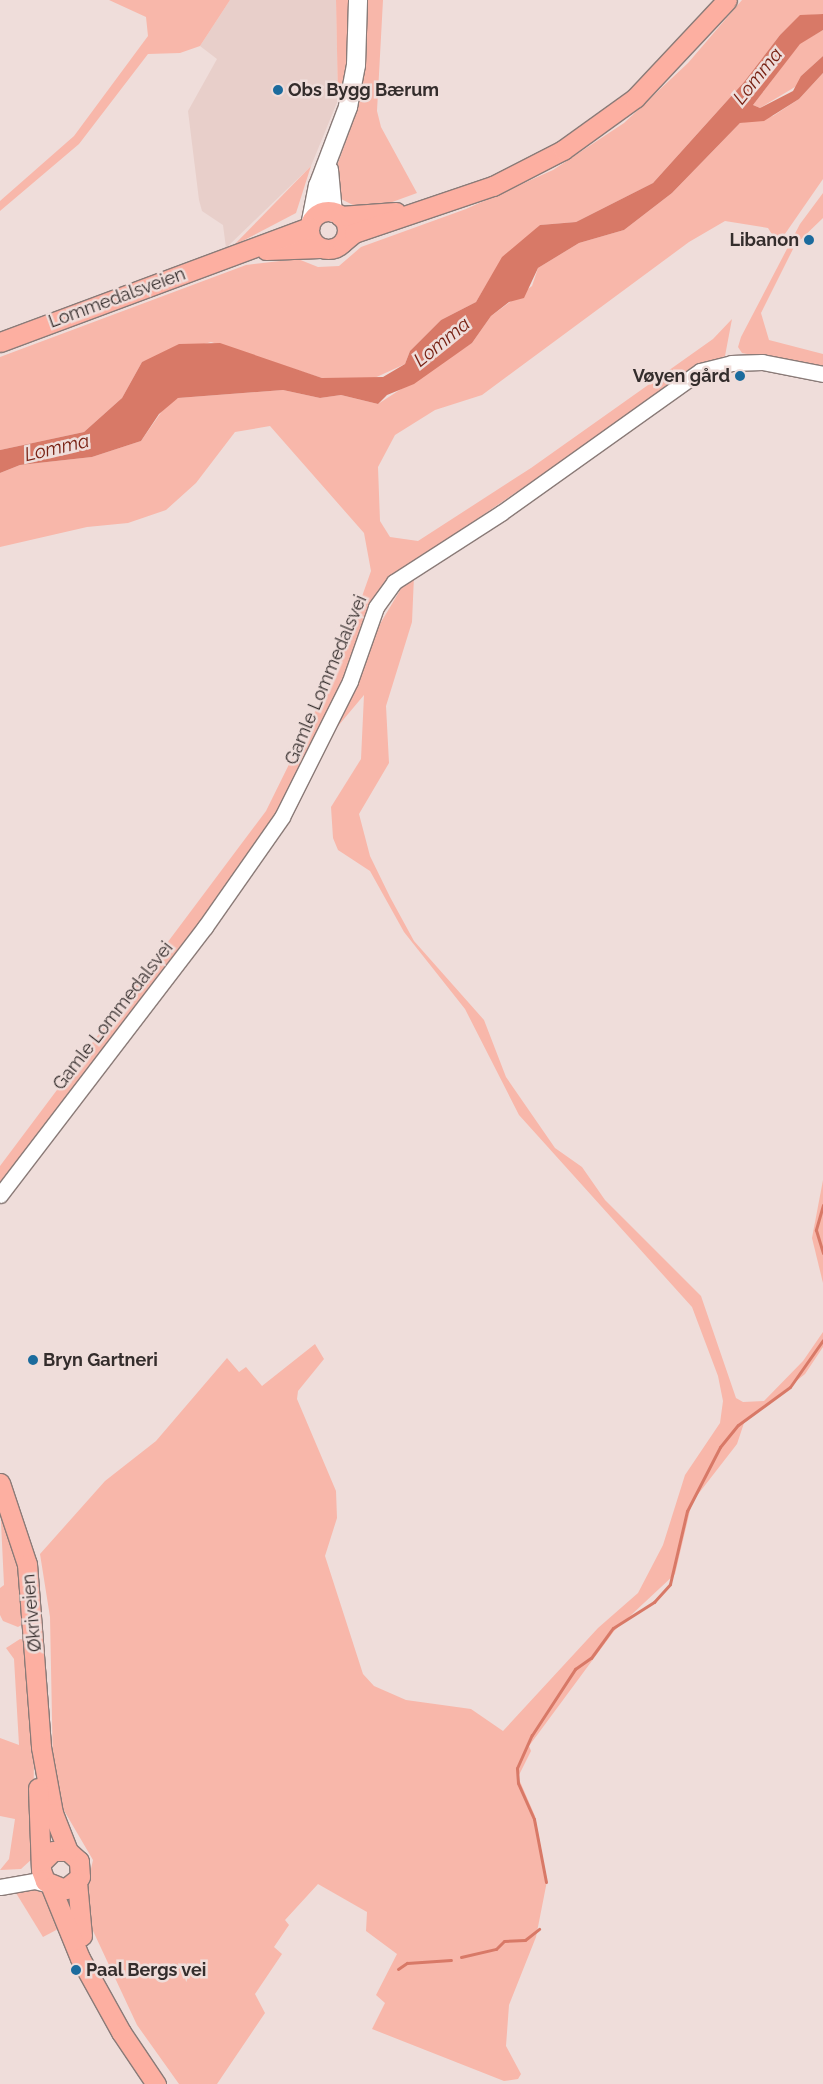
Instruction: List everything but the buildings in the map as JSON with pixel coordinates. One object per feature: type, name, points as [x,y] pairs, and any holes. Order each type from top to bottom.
[{"type":"main road","points":[[358,0],[356,65],[348,107],[330,159],[318,186],[310,224],[320,248],[342,243],[354,233],[508,180],[586,135],[654,80],[727,0]]},
{"type":"main road","points":[[330,159],[328,189],[337,214],[346,227],[342,243]]},
{"type":"main road","points":[[310,224],[320,213],[420,211]]},
{"type":"main road","name":"Lommedalsveien","points":[[0,342],[235,255],[310,224]]},
{"type":"main road","name":"Lommedalsveien","points":[[235,255],[282,247],[320,248]]},
{"type":"main road","name":"Økriveien","points":[[0,1483],[18,1528],[31,1584],[41,1747],[53,1813],[68,1851]]},
{"type":"main road","name":"Økriveien","points":[[41,1747],[38,1795],[43,1863]]},
{"type":"main road","points":[[99,1992],[79,1927],[77,1882],[81,1866],[68,1851],[53,1851],[43,1863],[50,1886],[99,1992],[156,2084]]},
{"type":"main road","points":[[50,1886],[65,1889],[77,1882]]},
{"type":"street","name":"Gamle Lommedalsvei","points":[[0,1195],[205,928],[282,817],[350,681],[376,607],[394,582],[501,513],[700,371],[731,363],[762,362],[823,374]]},
{"type":"street","points":[[0,1880],[43,1863]]},
{"type":"street","points":[[0,1887],[35,1880],[50,1886]]},
{"type":"shaded area","points":[[109,0],[230,0],[200,46],[180,53],[148,54],[79,144],[0,211],[0,201],[74,136],[148,36],[146,17]]},
{"type":"shaded area","points":[[230,0],[336,0],[338,100],[311,166],[226,248],[223,225],[202,211],[188,111],[217,59],[200,46]]},
{"type":"shaded area","points":[[336,0],[349,0],[347,76],[338,100]]},
{"type":"shaded area","points":[[363,0],[383,0],[377,111],[381,127],[417,193],[384,205],[357,207],[337,197],[334,174],[355,116],[362,80]]},
{"type":"shaded area","points":[[742,0],[823,0],[823,14],[800,16],[780,35],[744,82],[653,183],[576,222],[540,225],[491,277],[476,302],[441,320],[410,351],[405,364],[370,380],[322,378],[211,342],[142,362],[122,398],[84,432],[0,450],[0,357],[246,265],[298,259],[318,267],[339,266],[361,247],[466,209],[553,170],[624,123],[688,63]]},
{"type":"shaded area","points":[[823,30],[823,56],[801,76],[800,84],[760,108],[753,105],[800,43]]},
{"type":"shaded area","points":[[823,73],[823,179],[778,244],[768,228],[725,221],[689,242],[482,395],[435,410],[395,435],[378,467],[380,521],[390,537],[418,541],[531,468],[713,339],[732,319],[725,356],[705,364],[393,576],[305,767],[241,870],[0,1187],[0,1166],[266,811],[337,667],[371,571],[364,533],[270,426],[235,432],[196,483],[166,510],[128,523],[87,527],[0,547],[0,473],[20,465],[92,457],[141,441],[167,404],[178,398],[283,390],[320,398],[341,395],[378,404],[472,343],[491,316],[532,286],[538,268],[579,243],[624,230],[672,193],[740,123],[773,116],[799,99]]},
{"type":"shaded area","points":[[311,166],[296,213],[233,246]]},
{"type":"shaded area","points":[[823,193],[823,218],[795,245],[761,313],[769,340],[823,354],[823,369],[742,353],[738,347],[741,337],[800,224]]},
{"type":"shaded area","points":[[414,576],[412,622],[386,706],[389,763],[359,814],[370,856],[390,897],[414,941],[484,1020],[506,1077],[555,1148],[582,1167],[605,1200],[701,1296],[736,1398],[743,1402],[764,1401],[803,1361],[823,1332],[823,1347],[805,1374],[744,1423],[737,1444],[692,1502],[675,1574],[614,1631],[529,1746],[531,1751],[518,1777],[535,1816],[547,1881],[536,1937],[509,2005],[506,2046],[521,2074],[518,2079],[504,2081],[372,2029],[385,2003],[376,1995],[397,1954],[366,1931],[367,1912],[318,1884],[285,1920],[289,1925],[274,1947],[282,1954],[255,1994],[265,2013],[217,2084],[179,2084],[137,2025],[87,1918],[86,1891],[93,1860],[59,1802],[53,1769],[50,1617],[40,1554],[105,1481],[156,1441],[227,1358],[239,1372],[246,1367],[262,1386],[315,1344],[324,1359],[298,1391],[297,1399],[336,1491],[337,1518],[325,1556],[363,1674],[374,1686],[406,1700],[471,1709],[503,1731],[598,1628],[638,1593],[663,1545],[685,1475],[720,1423],[723,1401],[718,1376],[692,1307],[519,1115],[465,1009],[404,932],[370,871],[338,850],[333,838],[331,807],[361,759],[364,695],[333,732],[377,629],[402,587]]},
{"type":"shaded area","points":[[823,1180],[823,1283],[812,1238]]},
{"type":"shaded area","points":[[0,1501],[17,1552],[25,1623],[18,1627],[3,1621],[0,1615],[0,1588],[4,1585]]},
{"type":"shaded area","points":[[20,1639],[25,1640],[34,1751],[33,1858],[21,1869],[0,1870],[9,1859],[15,1819],[0,1816],[0,1738],[19,1745],[14,1659],[6,1648]]},
{"type":"shaded area","points":[[32,1888],[48,1895],[60,1928],[43,1937],[16,1893]]},
{"type":"water","name":"Lomma","points":[[823,14],[823,30],[800,44],[753,105],[760,108],[793,91],[801,76],[823,56],[823,73],[799,99],[764,121],[740,123],[672,193],[624,230],[579,243],[538,268],[524,298],[509,302],[491,316],[472,343],[414,384],[387,395],[378,404],[341,395],[320,398],[283,390],[178,398],[159,414],[141,441],[92,457],[20,465],[0,473],[0,450],[84,432],[122,398],[142,362],[179,344],[220,343],[322,378],[383,377],[405,364],[410,351],[441,320],[476,302],[502,257],[540,225],[576,222],[653,183],[744,82],[780,35],[800,15]]},
{"type":"waterway","points":[[823,1205],[816,1230],[823,1253]]},
{"type":"waterway","points":[[546,1882],[534,1819],[518,1783],[517,1768],[532,1735],[575,1669],[591,1658],[613,1628],[654,1602],[670,1584],[687,1511],[720,1447],[738,1425],[790,1387],[823,1340]]},
{"type":"waterway","points":[[461,1957],[496,1949],[504,1941],[525,1940],[539,1929]]},
{"type":"waterway","points":[[398,1969],[407,1963],[451,1960]]},
{"type":"place","name":"Obs Bygg Bærum","points":[[278,90]]},
{"type":"place","name":"Libanon","points":[[809,240]]},
{"type":"place","name":"Vøyen gård","points":[[740,376]]},
{"type":"place","name":"Bryn Gartneri","points":[[33,1360]]},
{"type":"place","name":"Paal Bergs vei","points":[[76,1970]]}]
